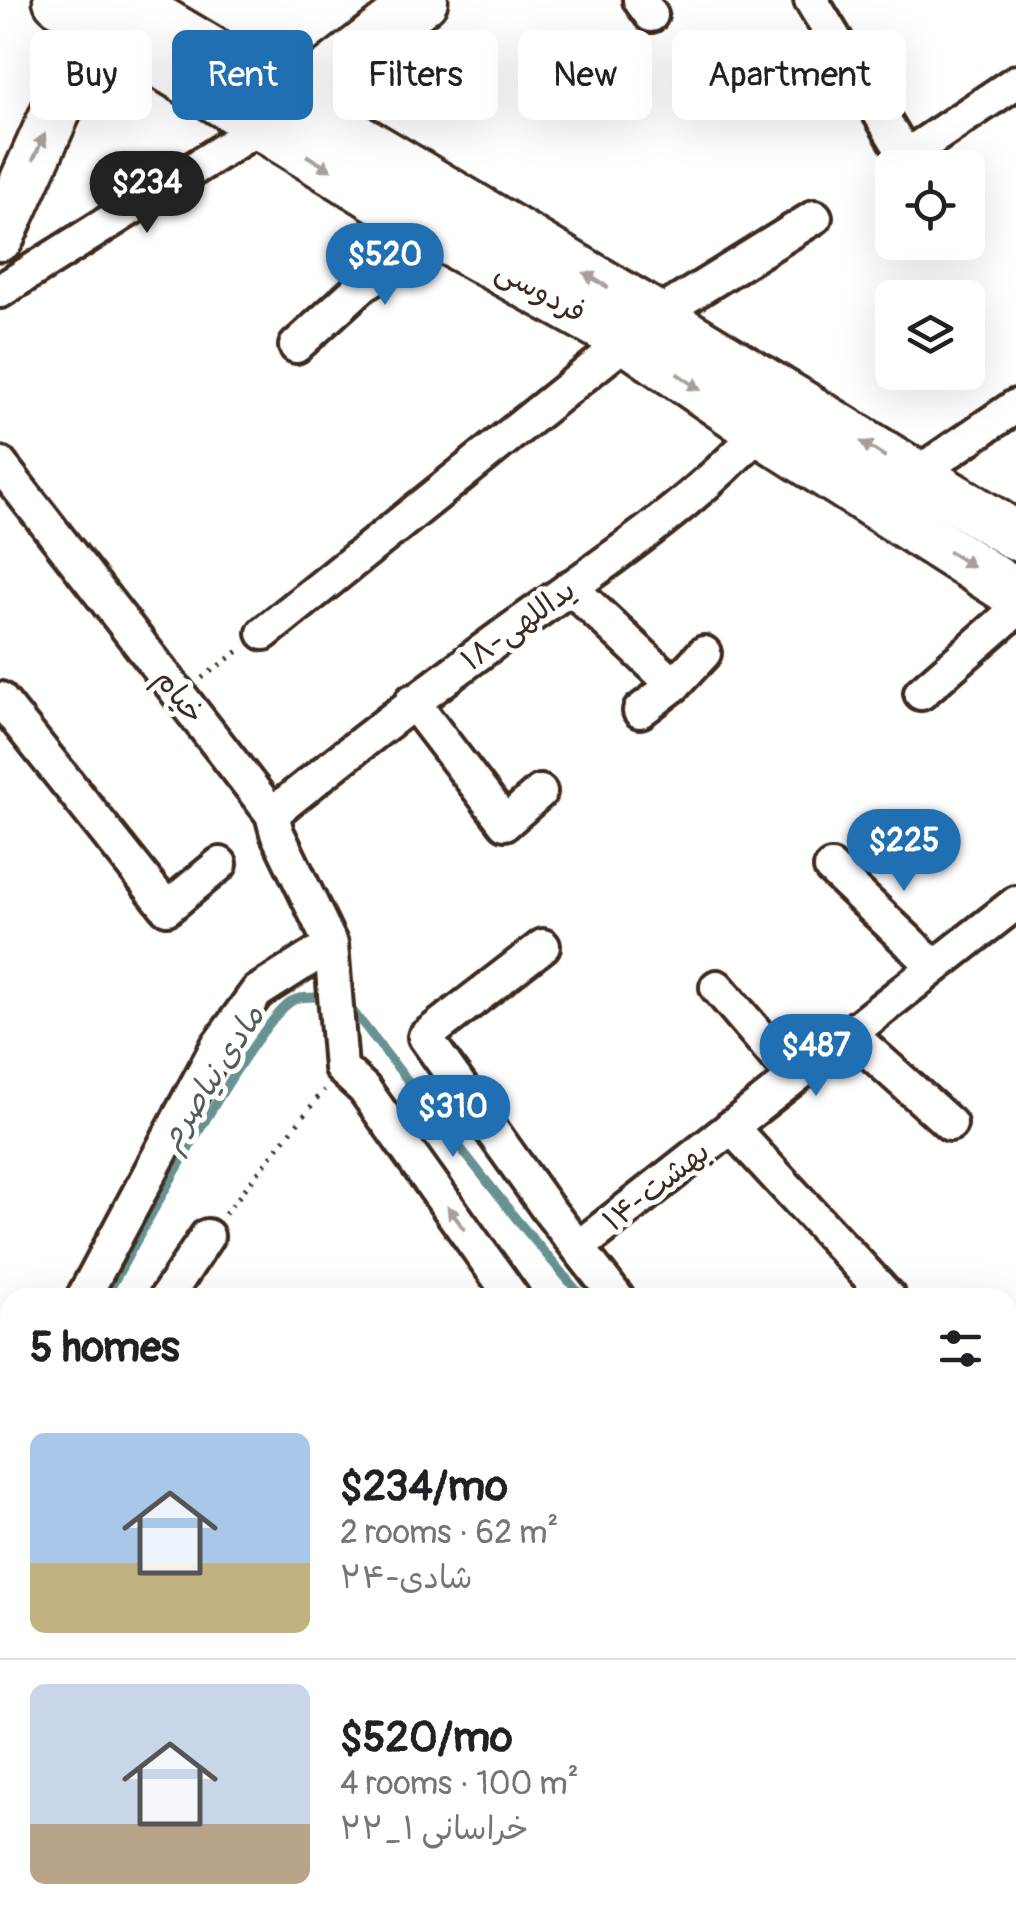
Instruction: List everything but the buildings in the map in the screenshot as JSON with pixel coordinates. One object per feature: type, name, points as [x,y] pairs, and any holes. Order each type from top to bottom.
[{"type":"main road","points":[[313,85],[423,0]]},
{"type":"main road","points":[[0,236],[96,5]]},
{"type":"main road","name":"فردوسی","points":[[96,5],[172,51]]},
{"type":"main road","name":"فردوسی","points":[[285,120],[433,232],[642,328],[760,431],[1016,594]]},
{"type":"main road","name":"فردوسی","points":[[288,120],[642,328],[916,475],[1016,536]]},
{"type":"street","points":[[811,0],[902,150]]},
{"type":"street","points":[[925,150],[1016,82]]},
{"type":"street","points":[[0,291],[265,120]]},
{"type":"street","points":[[264,633],[642,328],[815,217]]},
{"type":"street","points":[[296,346],[364,284],[411,256],[433,232]]},
{"type":"street","points":[[916,475],[1016,406]]},
{"type":"street","name":"۱۸-یداللهی","points":[[272,814],[412,701],[570,587],[731,462],[760,431]]},
{"type":"street","name":"خیام","points":[[0,464],[272,814],[277,833],[331,945]]},
{"type":"street","points":[[570,587],[674,684]]},
{"type":"street","points":[[921,692],[1016,610]]},
{"type":"street","points":[[640,711],[704,653]]},
{"type":"street","points":[[0,699],[167,908],[220,864]]},
{"type":"street","points":[[412,701],[505,823],[540,792]]},
{"type":"street","points":[[831,868],[934,966]]},
{"type":"street","name":"۱۴-بهشت","points":[[579,1246],[934,966],[1008,921]]},
{"type":"street","points":[[87,1288],[217,1047],[258,992],[331,945],[342,1068],[364,1090],[493,1288]]},
{"type":"street","points":[[543,946],[424,1037],[610,1288]]},
{"type":"street","points":[[717,987],[794,1077]]},
{"type":"street","points":[[849,1034],[950,1124]]},
{"type":"street","points":[[731,1127],[881,1288]]},
{"type":"street","points":[[181,1288],[207,1236]]},
{"type":"path","points":[[179,694],[264,633]]},
{"type":"path","points":[[207,1236],[342,1068]]},
{"type":"waterway","name":"مادی نیاصرم","points":[[111,1288],[196,1136],[254,1045],[278,1014],[296,999],[327,997]]},
{"type":"waterway","name":"مادی نیاصرم","points":[[345,1001],[575,1288]]}]
